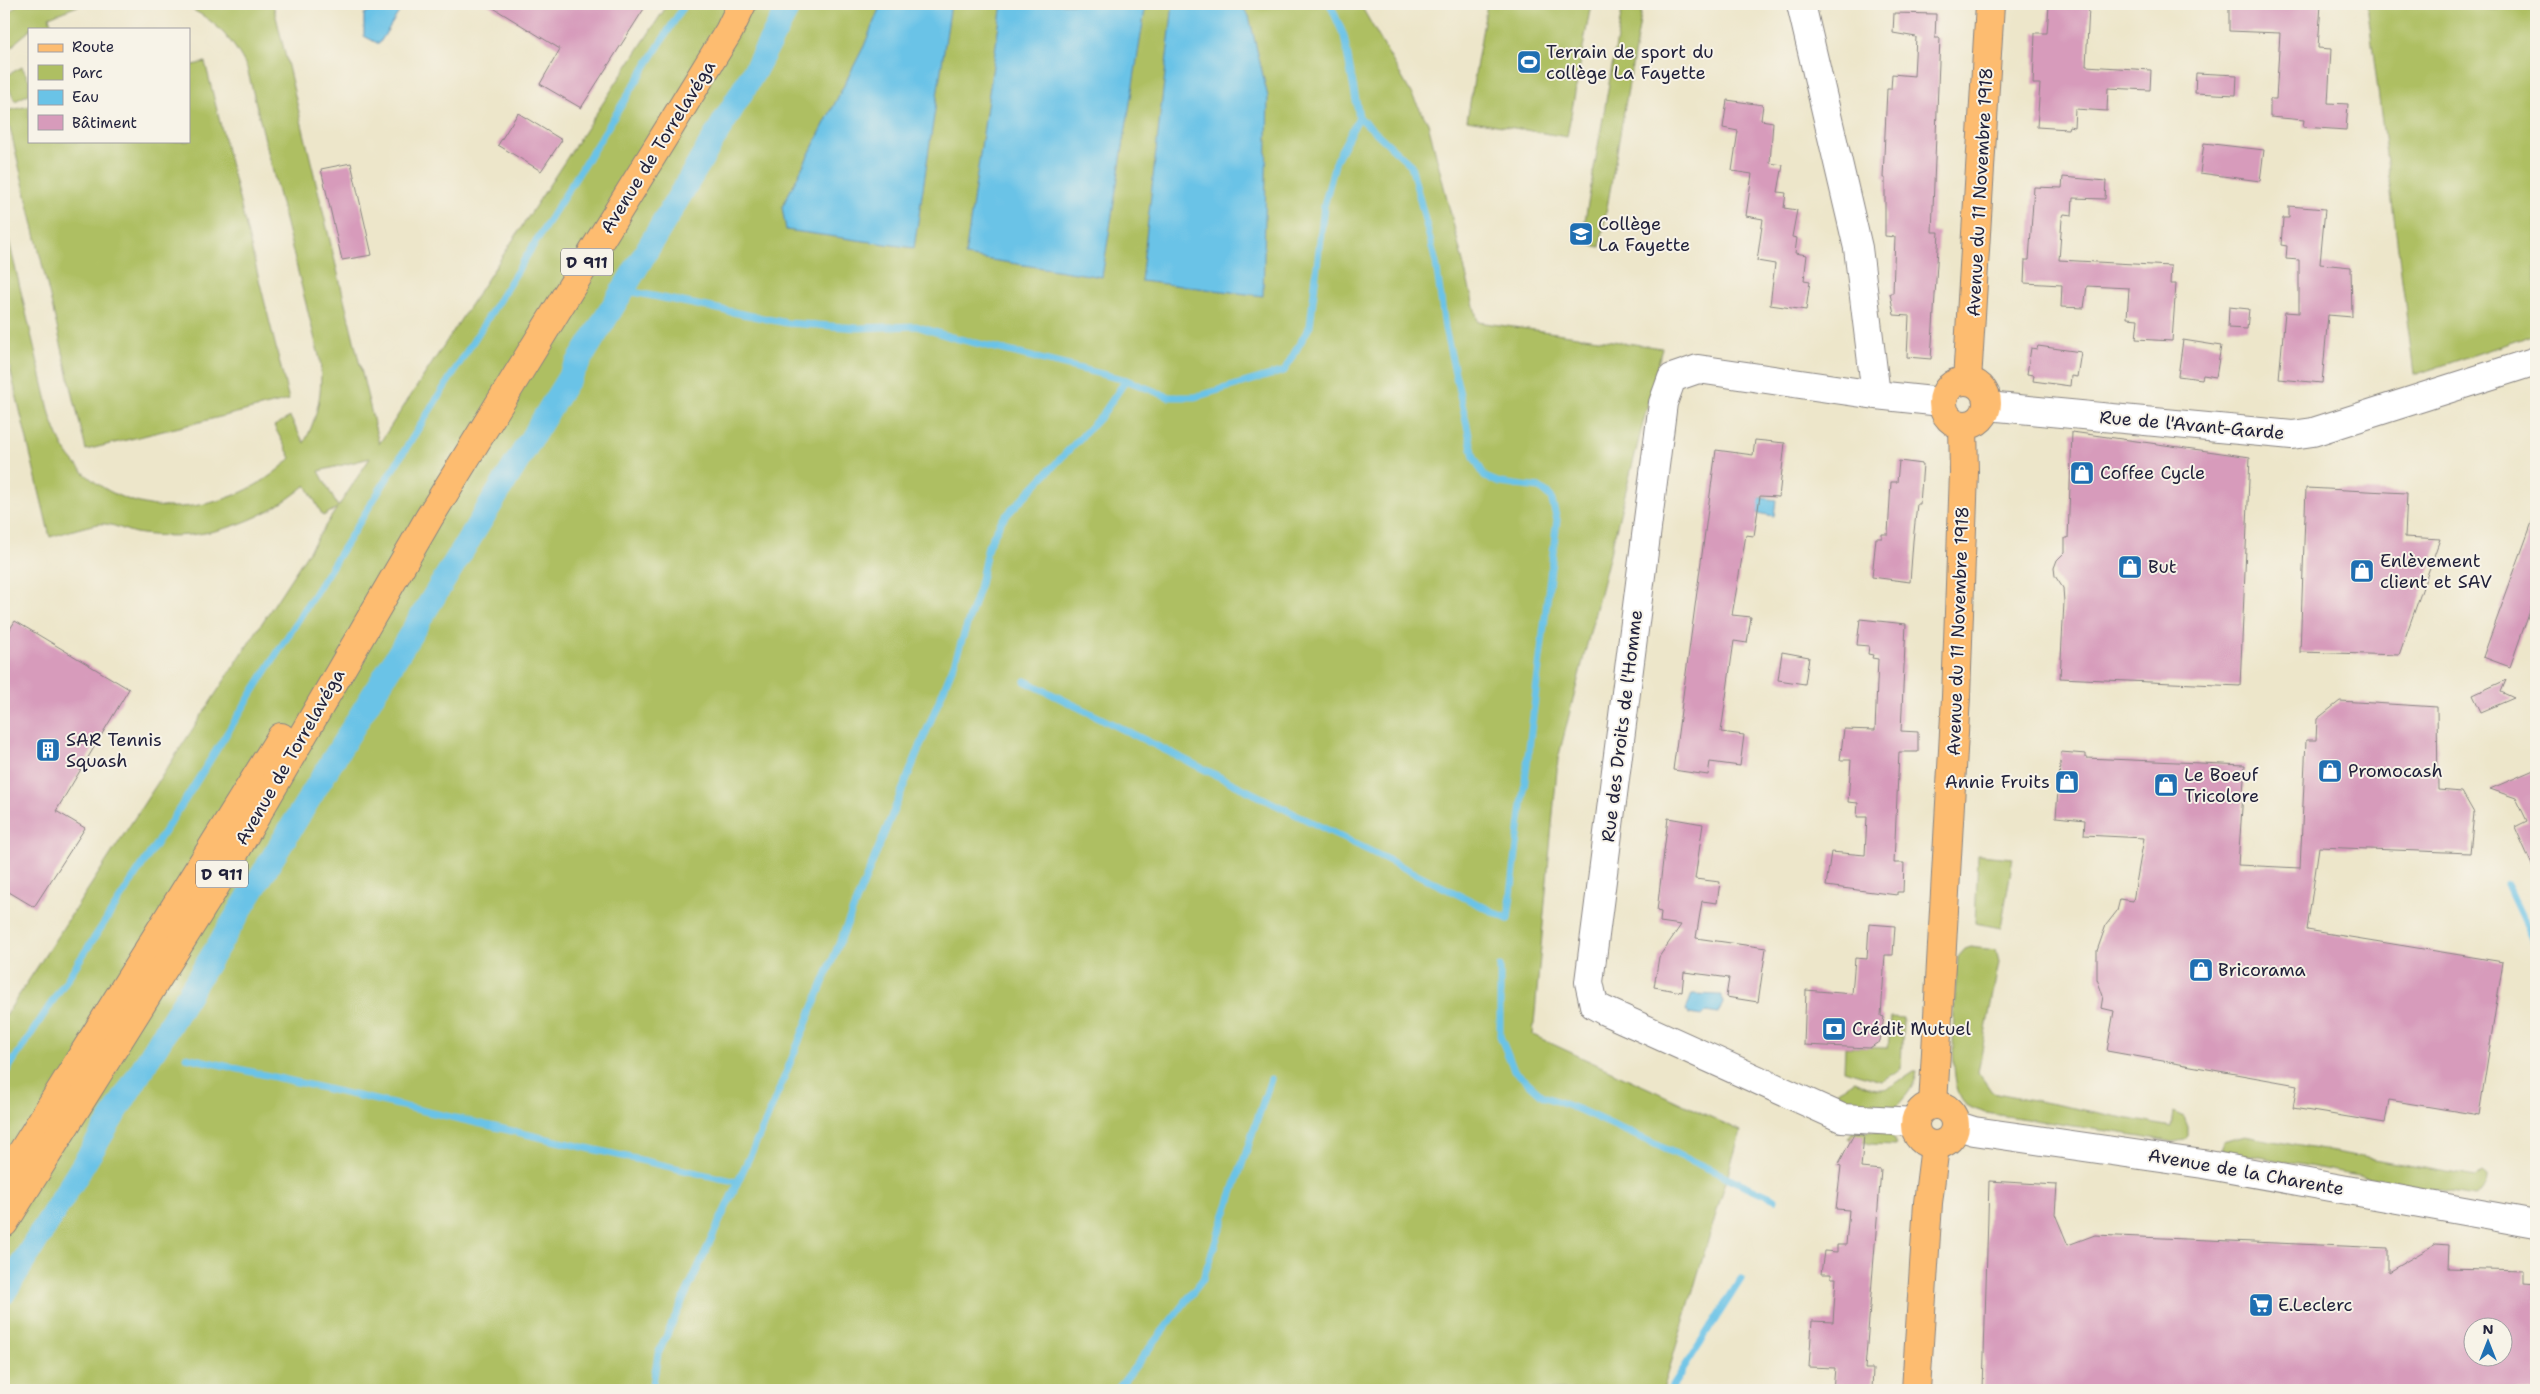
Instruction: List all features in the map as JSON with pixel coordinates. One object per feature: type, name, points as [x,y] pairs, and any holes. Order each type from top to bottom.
[{"type":"main road","name":"Avenue de Torrelavéga","points":[[4,1223],[213,890],[428,518],[729,31],[742,4]]},
{"type":"main road","name":"Avenue du 11 Novembre 1918","points":[[1967,381],[1990,4]]},
{"type":"main road","points":[[1967,381],[1980,386],[1984,392],[1987,406],[1982,418],[1970,425],[1963,426],[1948,418],[1942,402],[1948,389],[1959,382],[1967,381]]},
{"type":"main road","name":"Avenue du 11 Novembre 1918","points":[[1924,1114],[1956,697],[1964,472],[1963,426]]},
{"type":"main road","name":"Avenue de Torrelavéga","points":[[4,1181],[298,710],[428,518]]},
{"type":"main road","points":[[1946,1108],[1954,1119],[1955,1125],[1951,1138],[1935,1146],[1921,1140],[1915,1129],[1924,1114],[1946,1108]]},
{"type":"main road","points":[[1916,1390],[1928,1213],[1935,1146]]},
{"type":"street","points":[[1801,4],[1858,248],[1876,395]]},
{"type":"street","name":"Rue de l'Avant-Garde","points":[[1987,406],[2292,435],[2313,432],[2374,414],[2536,361]]},
{"type":"street","name":"Rue des Droits de l'Homme","points":[[1924,1114],[1842,1118],[1620,1019],[1594,1005],[1589,982],[1664,403],[1672,378],[1698,369],[1876,395],[1942,402]]},
{"type":"street","name":"Avenue de la Charente","points":[[1955,1125],[1981,1132],[2203,1164],[2536,1224]]},
{"type":"green space","points":[[19,4],[83,4],[49,17],[53,28],[28,28],[28,32],[4,56],[4,16]]},
{"type":"green space","points":[[178,4],[273,4],[379,444],[668,4],[1360,4],[1428,123],[1478,322],[1662,348],[1558,759],[1533,1035],[1741,1131],[1663,1390],[4,1390],[4,1018],[337,508],[323,516],[306,485],[288,499],[250,520],[209,532],[165,536],[137,533],[101,524],[87,526],[50,537],[4,343],[4,220],[51,418],[61,442],[70,457],[97,483],[124,498],[152,505],[182,507],[212,502],[241,493],[268,478],[291,458],[274,426],[290,417],[304,443],[316,413],[321,382],[320,360],[247,68],[235,47],[219,29],[190,8]],"holes":[[[370,458],[338,507],[319,471]]]},
{"type":"green space","name":"Terrain de sport du collège La Fayette","points":[[1487,4],[1591,4],[1567,137],[1467,120]]},
{"type":"green space","points":[[1623,4],[1643,4],[1600,247],[1581,243]]},
{"type":"green space","points":[[2367,4],[2488,4],[2490,10],[2513,4],[2536,4],[2536,334],[2414,375]]},
{"type":"green space","points":[[205,62],[289,400],[86,450],[6,111],[28,106],[28,142],[190,142],[190,66]]},
{"type":"green space","points":[[22,67],[28,78],[28,94],[15,101],[4,77]]},
{"type":"green space","points":[[1978,855],[2013,858],[2001,928],[1975,923]]},
{"type":"green space","points":[[1971,947],[1996,950],[1999,962],[1978,1072],[1992,1092],[2171,1127],[2173,1112],[2184,1117],[2188,1127],[2188,1136],[2184,1140],[2173,1142],[1986,1113],[1965,1104],[1959,1094],[1955,1077],[1953,1034],[1958,957],[1965,949]]},
{"type":"green space","points":[[1891,1017],[1903,1018],[1901,1069],[1881,1081],[1844,1070],[1845,1047],[1888,1048]]},
{"type":"green space","points":[[1917,1071],[1912,1086],[1896,1107],[1874,1108],[1844,1105],[1837,1091],[1855,1081],[1874,1088],[1886,1088]]},
{"type":"green space","points":[[1853,1131],[1883,1132],[1893,1137],[1896,1145],[1870,1144],[1848,1138]]},
{"type":"green space","points":[[2244,1136],[2475,1177],[2483,1172],[2488,1176],[2488,1180],[2484,1188],[2474,1196],[2220,1150],[2223,1142]]},
{"type":"water","points":[[384,4],[404,4],[379,44],[364,36],[364,14]]},
{"type":"water","points":[[881,4],[951,4],[914,248],[786,230],[782,207],[864,46]]},
{"type":"water","points":[[1002,4],[1146,4],[1102,277],[965,256]]},
{"type":"water","points":[[1173,4],[1240,4],[1249,16],[1268,97],[1263,296],[1141,281]]},
{"type":"water","points":[[1748,496],[1776,500],[1774,516],[1746,511]]},
{"type":"water","points":[[1692,994],[1722,995],[1723,1003],[1718,1014],[1706,1012],[1702,1016],[1689,1014],[1686,1010]]},
{"type":"building","points":[[487,4],[647,4],[581,108],[540,84],[560,49]]},
{"type":"building","points":[[2229,4],[2321,4],[2318,48],[2331,49],[2328,103],[2348,104],[2346,130],[2303,127],[2304,120],[2270,117],[2270,99],[2276,99],[2280,33],[2229,31]]},
{"type":"building","points":[[2049,5],[2089,7],[2086,66],[2151,70],[2150,90],[2108,88],[2107,111],[2075,109],[2074,127],[2069,126],[2068,129],[2037,127],[2040,84],[2033,84],[2035,33],[2047,33]]},
{"type":"building","points":[[1894,13],[1936,14],[1935,38],[1940,38],[1932,232],[1939,232],[1931,359],[1907,357],[1909,316],[1894,315],[1890,293],[1893,293],[1895,237],[1885,236],[1885,178],[1883,178],[1887,89],[1891,89],[1892,74],[1914,76],[1916,37],[1893,33]]},
{"type":"building","points":[[2196,73],[2237,75],[2236,95],[2195,93]]},
{"type":"building","points":[[1727,100],[1763,105],[1761,120],[1773,122],[1770,163],[1783,165],[1778,192],[1786,193],[1784,208],[1797,210],[1792,237],[1797,238],[1795,253],[1807,255],[1804,280],[1810,281],[1806,310],[1770,305],[1775,264],[1757,261],[1763,219],[1746,216],[1752,174],[1732,171],[1738,131],[1723,128]]},
{"type":"building","points":[[518,113],[562,140],[541,171],[498,145]]},
{"type":"building","points":[[2204,143],[2264,150],[2260,181],[2200,173]]},
{"type":"building","points":[[351,163],[372,255],[342,260],[321,169]]},
{"type":"building","points":[[2063,177],[2106,181],[2105,199],[2073,198],[2072,215],[2064,214],[2062,219],[2059,260],[2171,266],[2170,284],[2176,284],[2172,341],[2136,339],[2138,319],[2127,318],[2129,288],[2087,286],[2084,308],[2061,307],[2062,285],[2024,283],[2025,260],[2029,260],[2034,187],[2062,188]]},
{"type":"building","points":[[2289,206],[2325,209],[2320,264],[2351,267],[2352,317],[2328,315],[2322,383],[2279,379],[2285,312],[2299,313],[2299,260],[2286,259],[2287,246],[2281,245],[2283,218],[2289,218]]},
{"type":"building","points":[[2229,307],[2249,309],[2247,329],[2228,328]]},
{"type":"building","points":[[2183,340],[2221,346],[2216,377],[2203,375],[2202,379],[2178,376]]},
{"type":"building","points":[[2038,346],[2081,352],[2077,377],[2071,376],[2070,386],[2033,381],[2034,375],[2027,374],[2031,348],[2037,349]]},
{"type":"building","points":[[2072,432],[2250,457],[2240,686],[2060,678],[2064,602],[2063,588],[2055,576],[2054,568],[2057,560],[2065,552],[2065,538],[2068,538]]},
{"type":"building","points":[[1755,440],[1785,443],[1779,497],[1760,496],[1754,536],[1746,535],[1732,615],[1751,617],[1747,643],[1734,641],[1721,732],[1744,735],[1740,766],[1710,762],[1708,775],[1673,770],[1716,450],[1753,455]]},
{"type":"building","points":[[1899,461],[1923,464],[1920,504],[1917,504],[1910,582],[1872,577],[1876,538],[1882,538],[1882,534],[1888,534],[1891,482],[1897,482]]},
{"type":"building","points":[[2306,488],[2407,493],[2405,537],[2440,539],[2399,655],[2300,652]]},
{"type":"building","points":[[2534,517],[2536,518],[2536,593],[2510,667],[2483,657]]},
{"type":"building","points":[[1860,619],[1906,624],[1901,731],[1918,732],[1918,752],[1899,752],[1894,863],[1904,863],[1903,892],[1897,892],[1897,895],[1826,886],[1831,852],[1865,855],[1867,817],[1857,817],[1858,803],[1848,802],[1851,760],[1840,760],[1844,729],[1875,730],[1878,659],[1872,658],[1873,655],[1868,654],[1869,646],[1857,645]]},
{"type":"building","name":"SAR Tennis Squash","points":[[15,621],[129,689],[56,811],[85,828],[34,907],[4,889],[4,639]]},
{"type":"building","points":[[1782,652],[1809,657],[1805,684],[1778,680]]},
{"type":"building","points":[[2506,680],[2501,692],[2514,698],[2481,712],[2473,695]]},
{"type":"building","points":[[2340,701],[2437,707],[2438,790],[2462,792],[2474,813],[2470,853],[2319,847],[2307,930],[2503,962],[2479,1115],[2389,1100],[2385,1123],[2293,1108],[2297,1085],[2107,1051],[2114,1011],[2101,1008],[2103,996],[2097,979],[2097,951],[2106,925],[2117,911],[2120,899],[2133,901],[2144,838],[2084,835],[2085,820],[2056,817],[2061,752],[2086,754],[2086,758],[2245,765],[2238,865],[2300,868],[2306,740],[2316,740],[2317,719]]},
{"type":"building","points":[[2536,769],[2536,874],[2515,827],[2527,821],[2516,798],[2490,789]]},
{"type":"building","points":[[1668,818],[1703,824],[1695,879],[1720,882],[1717,903],[1702,901],[1696,938],[1766,948],[1758,1002],[1726,997],[1729,978],[1684,972],[1682,992],[1654,987],[1659,957],[1681,925],[1660,922],[1661,912],[1657,911]]},
{"type":"building","points":[[1869,924],[1895,926],[1893,955],[1885,955],[1881,1016],[1884,1017],[1880,1041],[1870,1048],[1804,1045],[1806,990],[1852,994],[1855,958],[1867,959]]},
{"type":"building","points":[[1854,1134],[1864,1135],[1861,1168],[1881,1170],[1865,1369],[1873,1369],[1872,1390],[1833,1390],[1835,1368],[1809,1367],[1812,1321],[1833,1322],[1836,1278],[1831,1278],[1831,1274],[1821,1274],[1824,1251],[1837,1252],[1837,1245],[1846,1245],[1849,1210],[1836,1209],[1841,1166],[1838,1165]]},
{"type":"building","name":"E.Leclerc","points":[[1989,1181],[2057,1185],[2055,1214],[2068,1245],[2095,1235],[2388,1248],[2388,1272],[2436,1244],[2449,1245],[2448,1268],[2524,1270],[2524,1283],[2536,1284],[2536,1390],[1983,1390]]},
{"type":"waterway","points":[[4,1075],[185,800],[685,4]]},
{"type":"waterway","points":[[4,1293],[623,290],[755,70],[790,4]]},
{"type":"waterway","points":[[1025,681],[1508,919],[1557,520],[1551,497],[1540,488],[1500,483],[1485,477],[1474,457],[1445,328],[1436,263],[1411,165],[1359,117],[1344,36],[1330,4]]},
{"type":"waterway","points":[[623,290],[787,323],[859,328],[916,326],[951,337],[1126,380],[1169,397],[1195,397],[1284,371],[1310,326],[1324,206],[1336,160],[1359,117]]},
{"type":"waterway","points":[[652,1390],[658,1354],[767,1119],[954,664],[979,589],[988,546],[1002,520],[1103,414],[1126,380]]},
{"type":"waterway","points":[[2507,885],[2536,947]]},
{"type":"waterway","points":[[1500,967],[1500,1036],[1514,1070],[1543,1096],[1580,1110],[1775,1199]]},
{"type":"waterway","points":[[186,1057],[737,1182]]},
{"type":"waterway","points":[[1117,1390],[1203,1279],[1271,1079]]},
{"type":"waterway","points":[[1670,1390],[1741,1279]]},
{"type":"place","name":"Terrain de sport du collège La Fayette","points":[[1529,62]]},
{"type":"place","name":"Collège La Fayette","points":[[1581,234]]},
{"type":"place","name":"Coffee Cycle","points":[[2082,473]]},
{"type":"place","name":"But","points":[[2130,567]]},
{"type":"place","name":"Enlèvement client et SAV","points":[[2362,571]]},
{"type":"place","name":"SAR Tennis Squash","points":[[48,750]]},
{"type":"place","name":"Promocash","points":[[2330,771]]},
{"type":"place","name":"Annie Fruits","points":[[2067,782]]},
{"type":"place","name":"Le Boeuf Tricolore","points":[[2166,785]]},
{"type":"place","name":"Bricorama","points":[[2201,970]]},
{"type":"place","name":"Crédit Mutuel","points":[[1834,1029]]},
{"type":"place","name":"E.Leclerc","points":[[2261,1305]]}]
